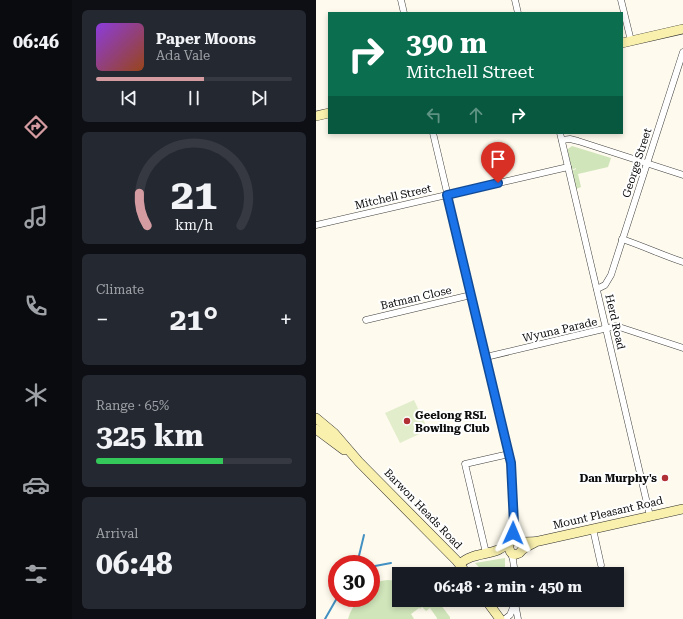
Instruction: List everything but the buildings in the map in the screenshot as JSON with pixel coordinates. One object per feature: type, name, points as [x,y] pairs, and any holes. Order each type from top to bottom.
[{"type":"street","points":[[401,0],[404,12]]},
{"type":"street","points":[[516,0],[518,12]]},
{"type":"street","points":[[621,0],[622,12]]},
{"type":"street","points":[[623,17],[626,42],[683,29]]},
{"type":"street","name":"George Street","points":[[596,287],[605,285],[608,279],[648,164],[683,52]]},
{"type":"street","points":[[316,116],[328,113]]},
{"type":"street","points":[[433,134],[511,463],[515,567]]},
{"type":"street","name":"Herd Road","points":[[560,134],[650,516]]},
{"type":"street","points":[[562,140],[570,139],[578,141],[683,175]]},
{"type":"street","name":"Mitchell Street","points":[[316,225],[568,167]]},
{"type":"street","points":[[622,239],[683,262]]},
{"type":"street","name":"Batman Close","points":[[366,320],[471,295]]},
{"type":"street","name":"Wyuna Parade","points":[[486,358],[616,326],[683,348]]},
{"type":"street","name":"Barwon Heads Road","points":[[316,418],[334,433],[359,462],[462,567]]},
{"type":"street","name":"Barwon Heads Road","points":[[316,429],[359,462]]},
{"type":"street","points":[[490,552],[465,464],[509,454]]},
{"type":"street","name":"Mount Pleasant Road","points":[[460,564],[467,558],[502,548],[528,546],[539,541],[683,509]]},
{"type":"street","points":[[593,529],[601,565]]},
{"type":"street","points":[[491,607],[500,619]]},
{"type":"street","points":[[505,619],[510,615],[513,607]]},
{"type":"street","points":[[516,607],[518,619]]},
{"type":"green space","points":[[572,146],[611,158],[608,167],[578,174],[581,187],[576,189],[572,171],[576,168],[572,170],[568,152],[568,149]]},
{"type":"green space","name":"Geelong RSL Bowling Club","points":[[414,400],[428,430],[400,443],[385,413]]},
{"type":"green space","points":[[505,558],[505,567],[479,567],[475,563]]},
{"type":"green space","points":[[392,580],[392,607],[422,607],[411,614],[414,619],[348,619],[353,607],[380,607],[380,582]]},
{"type":"green space","points":[[422,607],[442,607],[450,619],[437,619],[430,608],[426,611]]},
{"type":"waterway","points":[[359,555],[364,535]]},
{"type":"waterway","points":[[380,565],[391,563]]},
{"type":"waterway","points":[[325,619],[332,607]]},
{"type":"place","name":"Geelong RSL Bowling Club","points":[[407,421]]},
{"type":"place","name":"Dan Murphy's","points":[[665,478]]},
{"type":"route","points":[[498,183],[447,195],[511,463],[514,524],[513,533]]}]
